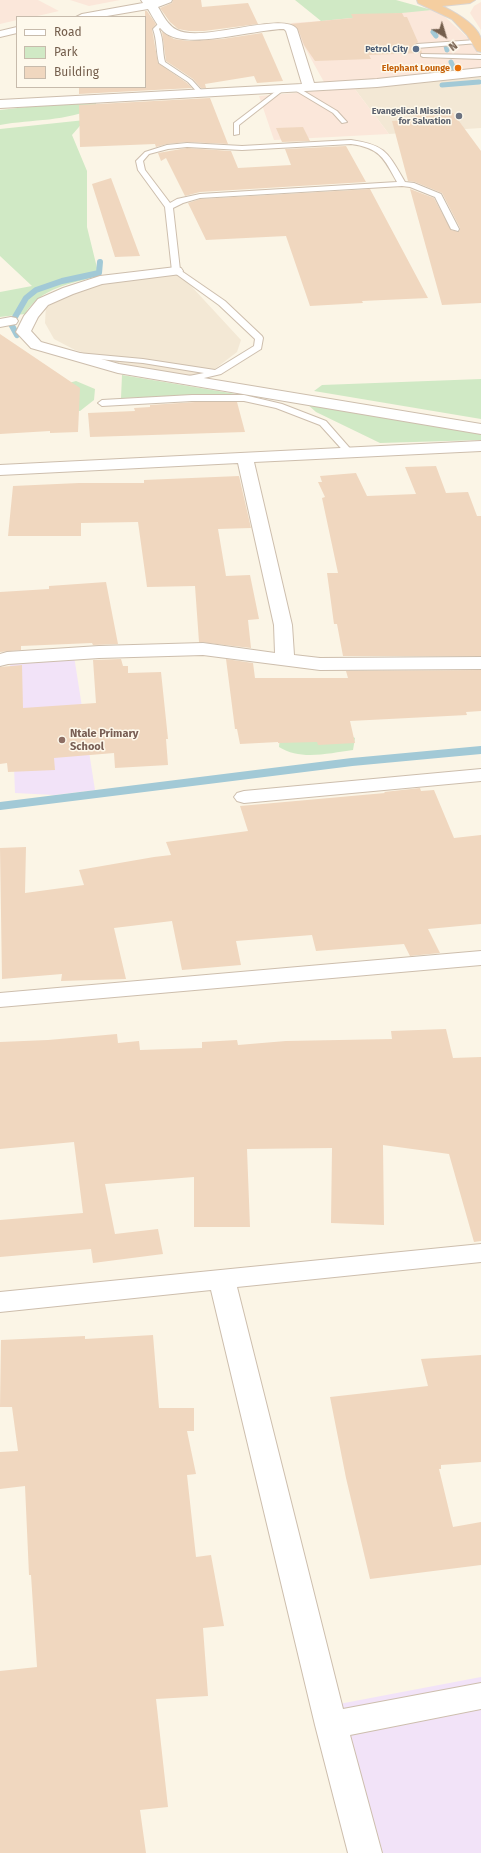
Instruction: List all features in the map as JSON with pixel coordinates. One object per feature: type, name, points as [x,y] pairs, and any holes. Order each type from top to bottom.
[{"type":"highway","points":[[419,1],[443,3],[467,1]]},
{"type":"highway","points":[[419,1],[456,17],[472,33],[478,46]]},
{"type":"highway","points":[[456,17],[467,1]]},
{"type":"street","points":[[86,16],[149,2],[167,0]]},
{"type":"street","points":[[149,2],[161,23],[172,33],[188,37],[286,26],[291,29],[309,87]]},
{"type":"street","points":[[0,34],[16,30]]},
{"type":"street","points":[[0,104],[377,83],[481,72]]},
{"type":"street","points":[[176,271],[100,280],[43,302],[31,316],[23,332],[36,345],[118,368],[481,429]]},
{"type":"street","points":[[0,470],[351,454],[481,446]]},
{"type":"street","points":[[245,459],[282,625],[285,660]]},
{"type":"street","points":[[0,660],[6,658],[99,652],[203,649],[320,664],[481,663]]},
{"type":"street","points":[[244,797],[481,775]]},
{"type":"street","points":[[0,1000],[481,958]]},
{"type":"street","points":[[0,1302],[481,1253]]},
{"type":"street","points":[[222,1280],[331,1725],[365,1853]]},
{"type":"street","points":[[331,1725],[481,1696]]},
{"type":"lane","points":[[161,23],[156,29],[160,39],[159,50],[162,62],[190,81],[200,92]]},
{"type":"lane","points":[[417,46],[478,46]]},
{"type":"lane","points":[[422,55],[481,57]]},
{"type":"lane","points":[[295,88],[335,112],[344,122]]},
{"type":"lane","points":[[236,134],[236,124],[282,89]]},
{"type":"lane","points":[[186,379],[218,372],[258,347],[259,338],[222,303],[176,271],[169,207],[142,170],[139,161],[148,153],[167,147],[187,145],[242,148],[351,142],[367,144],[380,148],[402,184]]},
{"type":"lane","points":[[169,207],[180,201],[200,196],[402,184],[411,185],[438,196],[455,229]]},
{"type":"lane","points":[[67,354],[143,361],[218,372]]},
{"type":"lane","points":[[102,403],[192,398],[244,398],[279,406],[323,423],[351,454]]},
{"type":"shaded area","points":[[0,0],[38,0],[59,11],[37,16],[16,16],[16,20],[0,24]]},
{"type":"shaded area","points":[[70,0],[120,0],[89,6]]},
{"type":"shaded area","points":[[481,2],[481,30],[470,13],[474,6]]},
{"type":"shaded area","points":[[432,10],[443,15],[468,38],[481,58],[481,69],[331,84],[324,82],[291,23],[321,21],[350,13]]},
{"type":"shaded area","points":[[481,74],[481,128],[389,134],[354,88]]},
{"type":"shaded area","points":[[354,88],[389,134],[274,140],[259,96]]},
{"type":"shaded area","points":[[180,274],[241,340],[237,352],[203,378],[130,367],[75,350],[54,339],[45,323],[46,305],[68,291],[106,281]]},
{"type":"shaded area","points":[[74,656],[95,790],[54,795],[15,793],[10,659]]},
{"type":"shaded area","points":[[481,1677],[481,1853],[383,1853],[339,1704]]},
{"type":"green space","points":[[295,0],[396,0],[432,10],[321,21]]},
{"type":"green space","points":[[96,103],[96,107],[85,112],[61,118],[0,125],[0,110],[53,104]]},
{"type":"green space","points":[[85,120],[72,135],[87,171],[87,227],[99,276],[68,284],[48,292],[31,305],[25,314],[0,317],[0,292],[32,286],[0,256],[0,129]]},
{"type":"green space","points":[[122,375],[242,395],[121,398]]},
{"type":"green space","points":[[481,379],[481,419],[314,391],[322,385]]},
{"type":"green space","points":[[76,381],[95,389],[94,400],[80,411],[44,408],[54,387]]},
{"type":"green space","points":[[307,404],[481,430],[481,440],[380,443],[316,412]]},
{"type":"green space","points":[[336,727],[355,738],[353,750],[306,755],[296,754],[279,747],[280,736]]},
{"type":"building","points":[[173,0],[201,0],[202,7],[248,3],[258,24],[204,31],[178,29],[170,22],[160,8],[172,3]]},
{"type":"building","points":[[145,11],[147,11],[156,24],[152,29],[158,63],[192,88],[79,94],[79,88],[146,88]]},
{"type":"building","points":[[402,13],[404,17],[407,17],[418,42],[413,46],[416,49],[421,49],[422,53],[369,55],[371,59],[315,61],[304,45],[298,29],[290,24],[353,18],[351,14]]},
{"type":"building","points":[[162,32],[174,39],[188,41],[222,39],[262,33],[283,81],[257,83],[254,76],[205,84],[206,88],[201,88],[193,79],[166,61]]},
{"type":"building","points":[[210,98],[228,144],[187,142],[167,144],[156,147],[155,144],[80,147],[79,105]]},
{"type":"building","points":[[453,113],[481,151],[481,303],[442,305],[410,189],[434,198],[451,230],[459,232],[460,228],[442,193],[415,182],[408,181],[392,121],[416,120],[413,115]]},
{"type":"building","points":[[303,127],[310,141],[282,142],[276,128]]},
{"type":"building","points":[[346,146],[366,182],[200,192],[185,196],[166,158],[161,161],[158,153],[187,148],[231,151],[238,168],[291,165],[285,149]]},
{"type":"building","points":[[111,178],[140,256],[115,257],[92,184]]},
{"type":"building","points":[[370,189],[428,298],[362,301],[363,303],[310,306],[286,236],[206,240],[188,203],[200,199]]},
{"type":"building","points":[[0,334],[80,388],[78,432],[50,433],[50,431],[0,434]]},
{"type":"building","points":[[195,402],[237,402],[245,432],[90,437],[88,413],[135,411],[134,408],[150,407],[150,405]]},
{"type":"building","points":[[436,466],[446,493],[468,492],[477,516],[481,516],[481,656],[343,656],[337,624],[334,624],[327,573],[338,573],[322,498],[325,497],[318,482],[322,482],[320,476],[356,473],[367,496],[416,494],[405,467]]},
{"type":"building","points":[[239,476],[251,528],[218,529],[226,576],[250,575],[259,619],[248,620],[251,648],[199,642],[195,586],[147,587],[138,522],[81,523],[81,536],[8,536],[13,486],[79,483],[144,483],[144,480]]},
{"type":"building","points":[[106,582],[118,644],[93,645],[92,643],[21,646],[21,650],[0,652],[0,592],[49,589],[49,586]]},
{"type":"building","points":[[121,659],[123,666],[128,666],[128,673],[161,672],[168,739],[166,739],[168,765],[115,768],[114,753],[54,758],[55,770],[8,772],[7,763],[0,764],[0,667],[22,665],[23,708],[96,703],[93,660]]},
{"type":"building","points":[[226,659],[253,663],[255,678],[348,678],[346,671],[481,670],[481,711],[466,712],[467,715],[350,721],[355,743],[318,745],[317,742],[240,744],[237,729],[235,729]]},
{"type":"building","points":[[420,788],[421,791],[434,790],[454,838],[481,835],[481,924],[428,929],[440,953],[410,956],[404,944],[316,951],[312,935],[236,941],[241,965],[182,970],[172,921],[114,928],[126,979],[61,981],[62,974],[2,979],[0,848],[26,847],[25,893],[84,885],[79,870],[171,855],[166,842],[248,831],[240,806],[385,793],[384,792]]},
{"type":"building","points":[[446,1029],[453,1058],[481,1057],[481,1241],[474,1242],[449,1154],[383,1145],[384,1225],[331,1223],[332,1148],[247,1149],[250,1227],[194,1227],[194,1177],[105,1184],[115,1234],[158,1229],[163,1254],[93,1263],[91,1249],[0,1257],[0,1220],[83,1213],[74,1142],[0,1149],[0,1042],[48,1040],[117,1034],[118,1043],[139,1041],[140,1050],[202,1048],[202,1042],[237,1040],[238,1045],[286,1041],[392,1039],[391,1031]]},
{"type":"building","points":[[153,1335],[159,1408],[194,1408],[194,1431],[187,1431],[196,1474],[187,1475],[196,1557],[211,1555],[224,1626],[203,1628],[208,1696],[156,1699],[168,1807],[140,1810],[146,1853],[0,1853],[0,1671],[37,1667],[31,1575],[29,1575],[25,1486],[0,1489],[0,1452],[18,1451],[12,1407],[0,1407],[1,1340],[85,1336],[85,1339]]},
{"type":"building","points":[[481,1355],[481,1462],[441,1465],[441,1469],[439,1469],[453,1527],[481,1522],[481,1565],[370,1579],[346,1478],[330,1397],[428,1386],[421,1359]]},
{"type":"waterway","points":[[433,32],[436,36]]},
{"type":"waterway","points":[[446,46],[447,50]]},
{"type":"waterway","points":[[451,62],[455,71]]},
{"type":"waterway","points":[[442,85],[479,82]]},
{"type":"waterway","points":[[17,335],[11,324],[26,298],[36,290],[62,281],[99,273],[100,262]]},
{"type":"waterway","points":[[0,806],[352,762],[481,750]]},
{"type":"place","name":"Petrol City","points":[[416,49]]},
{"type":"place","name":"Elephant Lounge","points":[[458,68]]},
{"type":"place","name":"Evangelical Mission for Salvation","points":[[459,116]]},
{"type":"place","name":"Ntale Primary School","points":[[62,740]]}]
